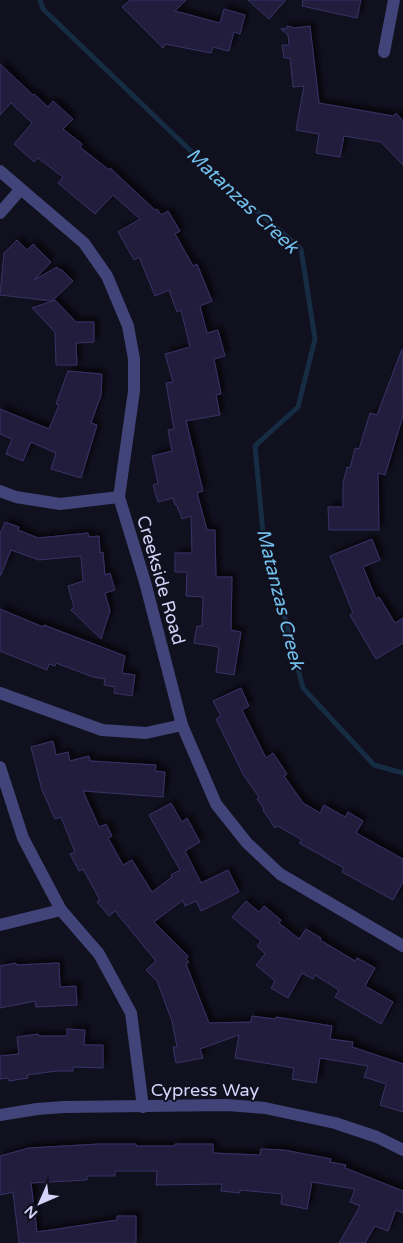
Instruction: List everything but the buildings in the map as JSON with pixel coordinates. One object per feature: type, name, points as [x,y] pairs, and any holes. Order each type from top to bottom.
[{"type":"street","points":[[384,52],[394,0]]},
{"type":"street","name":"Creekside Road","points":[[0,171],[84,243],[107,276],[128,326],[134,359],[134,391],[119,496],[182,725],[216,804],[248,843],[280,874],[403,946]]},
{"type":"street","points":[[0,213],[20,190]]},
{"type":"street","points":[[0,491],[16,497],[60,504],[119,496]]},
{"type":"street","points":[[0,693],[102,730],[146,733],[182,725]]},
{"type":"street","points":[[0,767],[23,838],[61,910],[99,954],[131,1013],[143,1107]]},
{"type":"street","points":[[0,925],[61,910]]},
{"type":"street","name":"Cypress Way","points":[[0,1115],[37,1108],[227,1105],[280,1110],[310,1116],[359,1130],[403,1150]]},
{"type":"waterway","name":"Matanzas Creek","points":[[40,0],[43,9],[221,180],[301,249],[315,339],[298,407],[255,446],[263,533],[303,688],[374,765],[403,773]]}]
